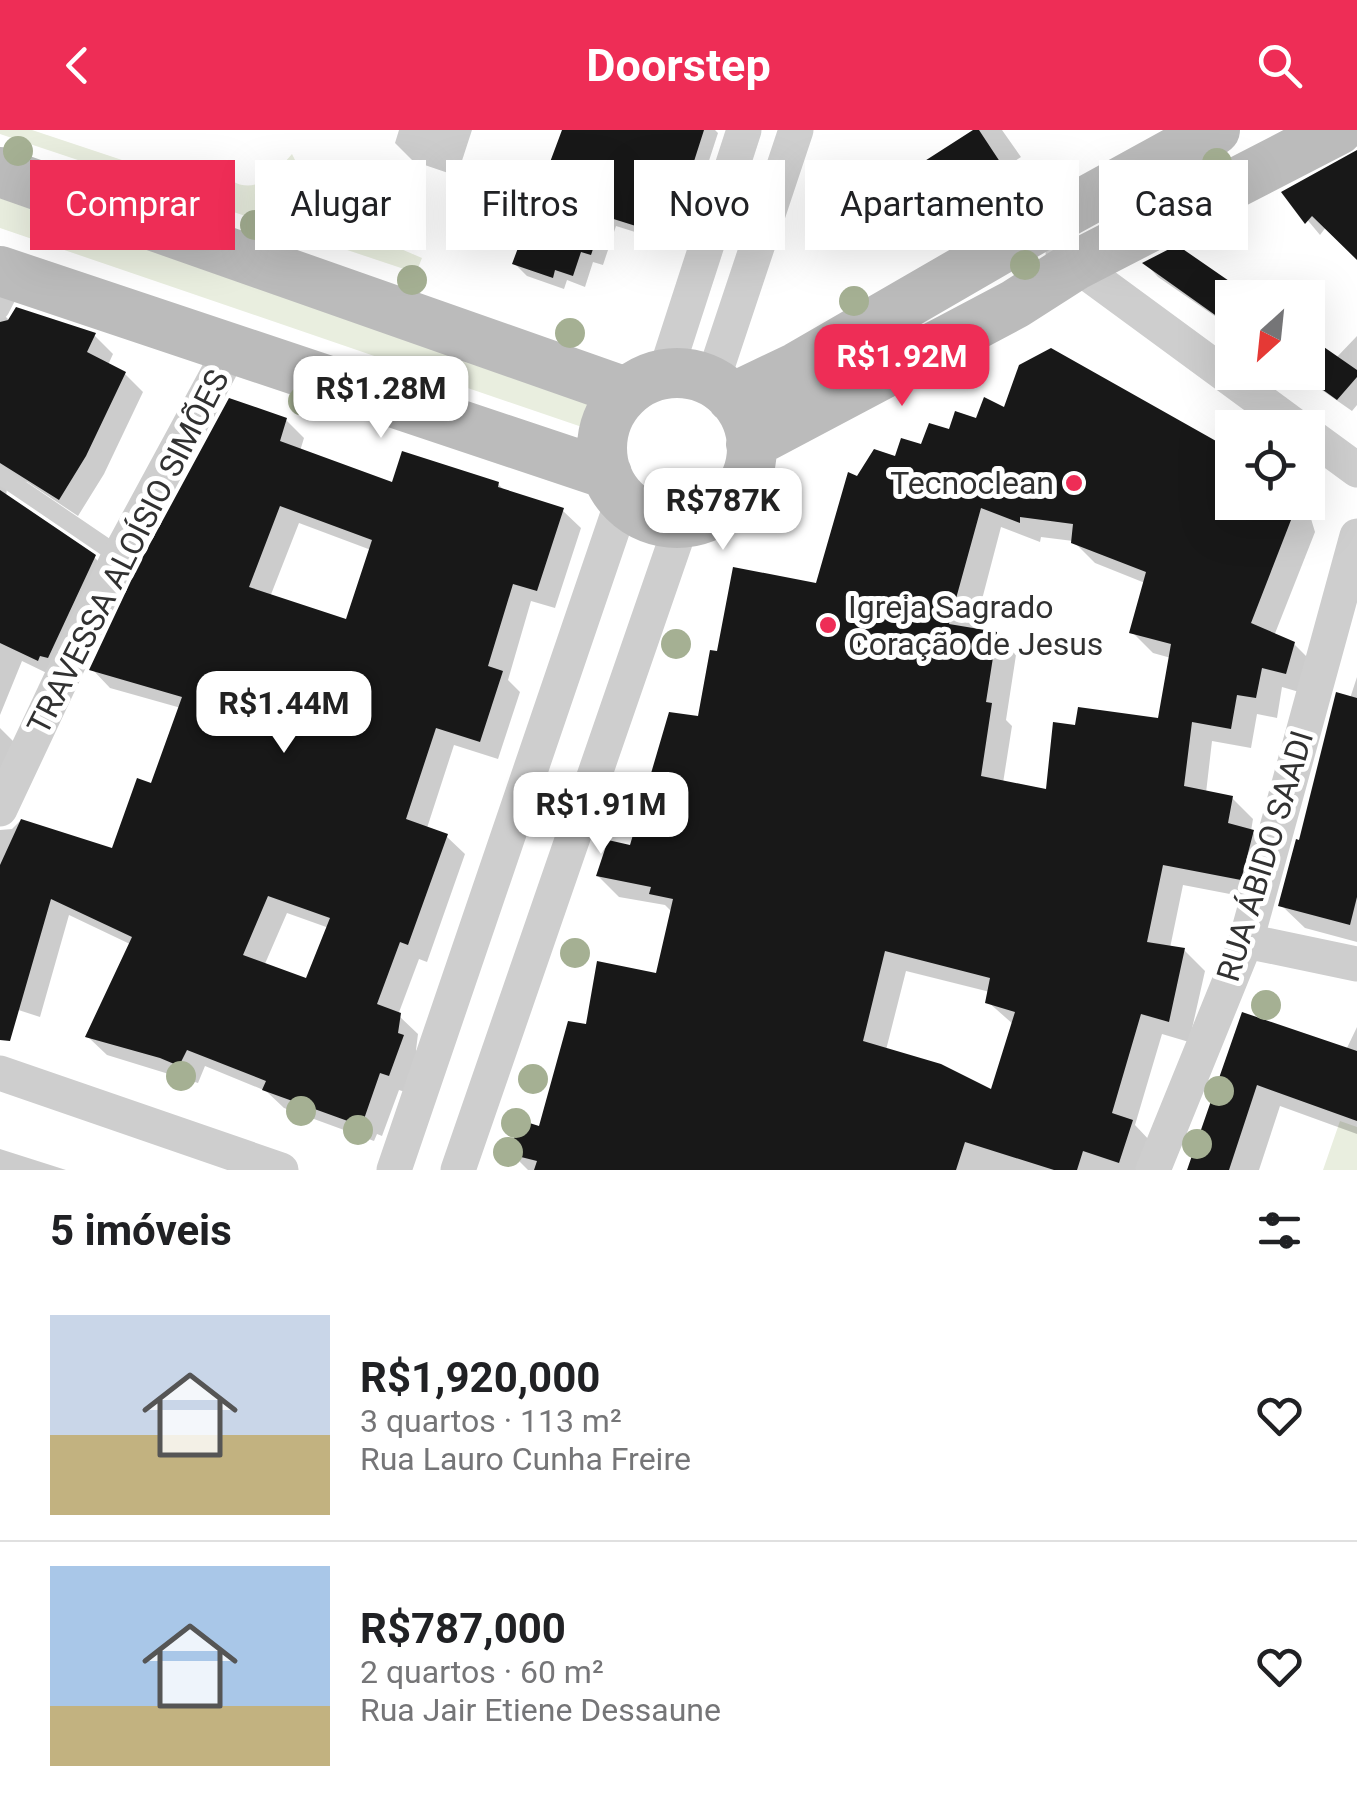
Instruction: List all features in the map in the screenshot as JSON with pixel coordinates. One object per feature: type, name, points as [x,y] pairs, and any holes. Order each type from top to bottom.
[{"type":"street","points":[[684,386],[744,130]]},
{"type":"street","points":[[684,386],[796,130]]},
{"type":"street","points":[[1079,205],[1216,130]]},
{"type":"street","points":[[751,444],[1014,304],[1076,265],[1338,130]]},
{"type":"street","points":[[0,172],[684,386],[748,425],[751,444],[746,476],[736,493],[712,514],[682,522],[650,517],[615,487],[232,349],[6,286]]},
{"type":"street","points":[[394,1170],[615,487],[602,454],[602,435],[614,407],[684,386],[796,367],[999,250]]},
{"type":"street","points":[[1061,250],[1076,265],[1273,410]]},
{"type":"street","name":"TRAVESSA ALOÍSIO SIMÕES","points":[[0,809],[119,556],[232,349]]},
{"type":"street","points":[[1325,446],[1357,470]]},
{"type":"street","points":[[458,1170],[682,522]]},
{"type":"street","name":"RUA ÁBIDO SAADI","points":[[1152,1170],[1246,942],[1357,536]]},
{"type":"street","points":[[1246,942],[1357,964]]},
{"type":"street","points":[[0,1073],[281,1170]]},
{"type":"lane","points":[[0,475],[119,556]]},
{"type":"shaded area","points":[[0,130],[32,130],[122,160],[78,160],[0,134]]},
{"type":"shaded area","points":[[235,182],[255,184],[255,219],[235,213]]},
{"type":"shaded area","points":[[0,192],[30,202],[30,238],[0,228]]},
{"type":"shaded area","points":[[64,250],[170,250],[593,394],[582,427]]},
{"type":"shaded area","points":[[347,250],[403,250],[422,258],[416,273]]},
{"type":"shaded area","points":[[1340,1121],[1357,1127],[1357,1170],[1323,1170]]},
{"type":"building","points":[[562,130],[704,130],[694,160],[634,160],[634,225],[614,219],[614,160],[551,160]]},
{"type":"building","points":[[979,130],[999,160],[926,160]]},
{"type":"building","points":[[1357,150],[1357,260],[1312,216],[1305,224],[1281,192]]},
{"type":"building","points":[[517,250],[593,250],[591,255],[581,252],[573,276],[555,270],[553,278],[512,264]]},
{"type":"building","points":[[1167,250],[1184,250],[1228,280],[1215,280],[1215,315],[1142,263]]},
{"type":"building","points":[[16,307],[96,333],[87,352],[126,372],[86,456],[59,500],[0,463],[0,322],[8,320]]},
{"type":"building","points":[[1051,348],[1215,440],[1215,520],[1291,520],[1251,623],[1295,642],[1286,674],[1262,668],[1256,698],[1237,695],[1231,729],[1192,722],[1184,786],[1233,796],[1228,823],[1254,830],[1241,880],[1163,865],[1147,942],[1185,948],[1169,1022],[1141,1014],[1112,1113],[1133,1120],[1119,1163],[1083,1151],[1077,1170],[1054,1170],[965,1142],[956,1170],[534,1170],[537,1161],[509,1154],[520,1120],[539,1126],[568,1021],[586,1024],[597,961],[656,973],[673,899],[649,894],[651,887],[596,876],[608,840],[630,845],[669,712],[698,716],[710,650],[717,651],[733,567],[816,583],[848,472],[857,476],[874,449],[895,456],[901,438],[921,444],[929,423],[949,429],[955,411],[976,418],[984,397],[1004,407],[1019,365]],"holes":[[[981,508],[1020,523],[1020,517],[1073,524],[1071,543],[1146,572],[1129,633],[1171,644],[1158,718],[1078,707],[1075,725],[1053,722],[1046,789],[981,776],[992,703],[986,702],[997,632],[949,624]],[[885,951],[990,978],[985,1003],[1015,1012],[991,1089],[941,1064],[863,1041]]]},
{"type":"building","points":[[1325,348],[1357,370],[1357,377],[1337,400],[1323,390]]},
{"type":"building","points":[[229,398],[287,418],[280,441],[392,482],[402,451],[564,508],[537,591],[513,584],[488,666],[503,671],[480,742],[436,728],[406,819],[448,834],[408,945],[400,942],[377,1004],[401,1013],[398,1033],[404,1035],[389,1076],[380,1073],[364,1119],[359,1117],[356,1124],[262,1090],[266,1081],[187,1050],[179,1066],[85,1037],[132,937],[51,899],[10,1041],[0,1040],[0,865],[21,819],[112,848],[137,778],[151,783],[182,697],[89,670],[138,566]],"holes":[[[280,506],[372,540],[346,619],[249,587]],[[268,896],[330,918],[306,978],[243,955]]]},
{"type":"building","points":[[0,490],[96,555],[48,658],[40,656],[38,661],[0,643]]},
{"type":"building","points":[[1336,692],[1357,698],[1357,897],[1350,925],[1278,906],[1296,839],[1299,840]]},
{"type":"building","points":[[1242,1012],[1357,1051],[1357,1121],[1257,1085],[1229,1170],[1187,1170]]},
{"type":"place","name":"Tecnoclean","points":[[1074,483]]},
{"type":"place","name":"Igreja Sagrado Coração de Jesus","points":[[828,625]]}]
